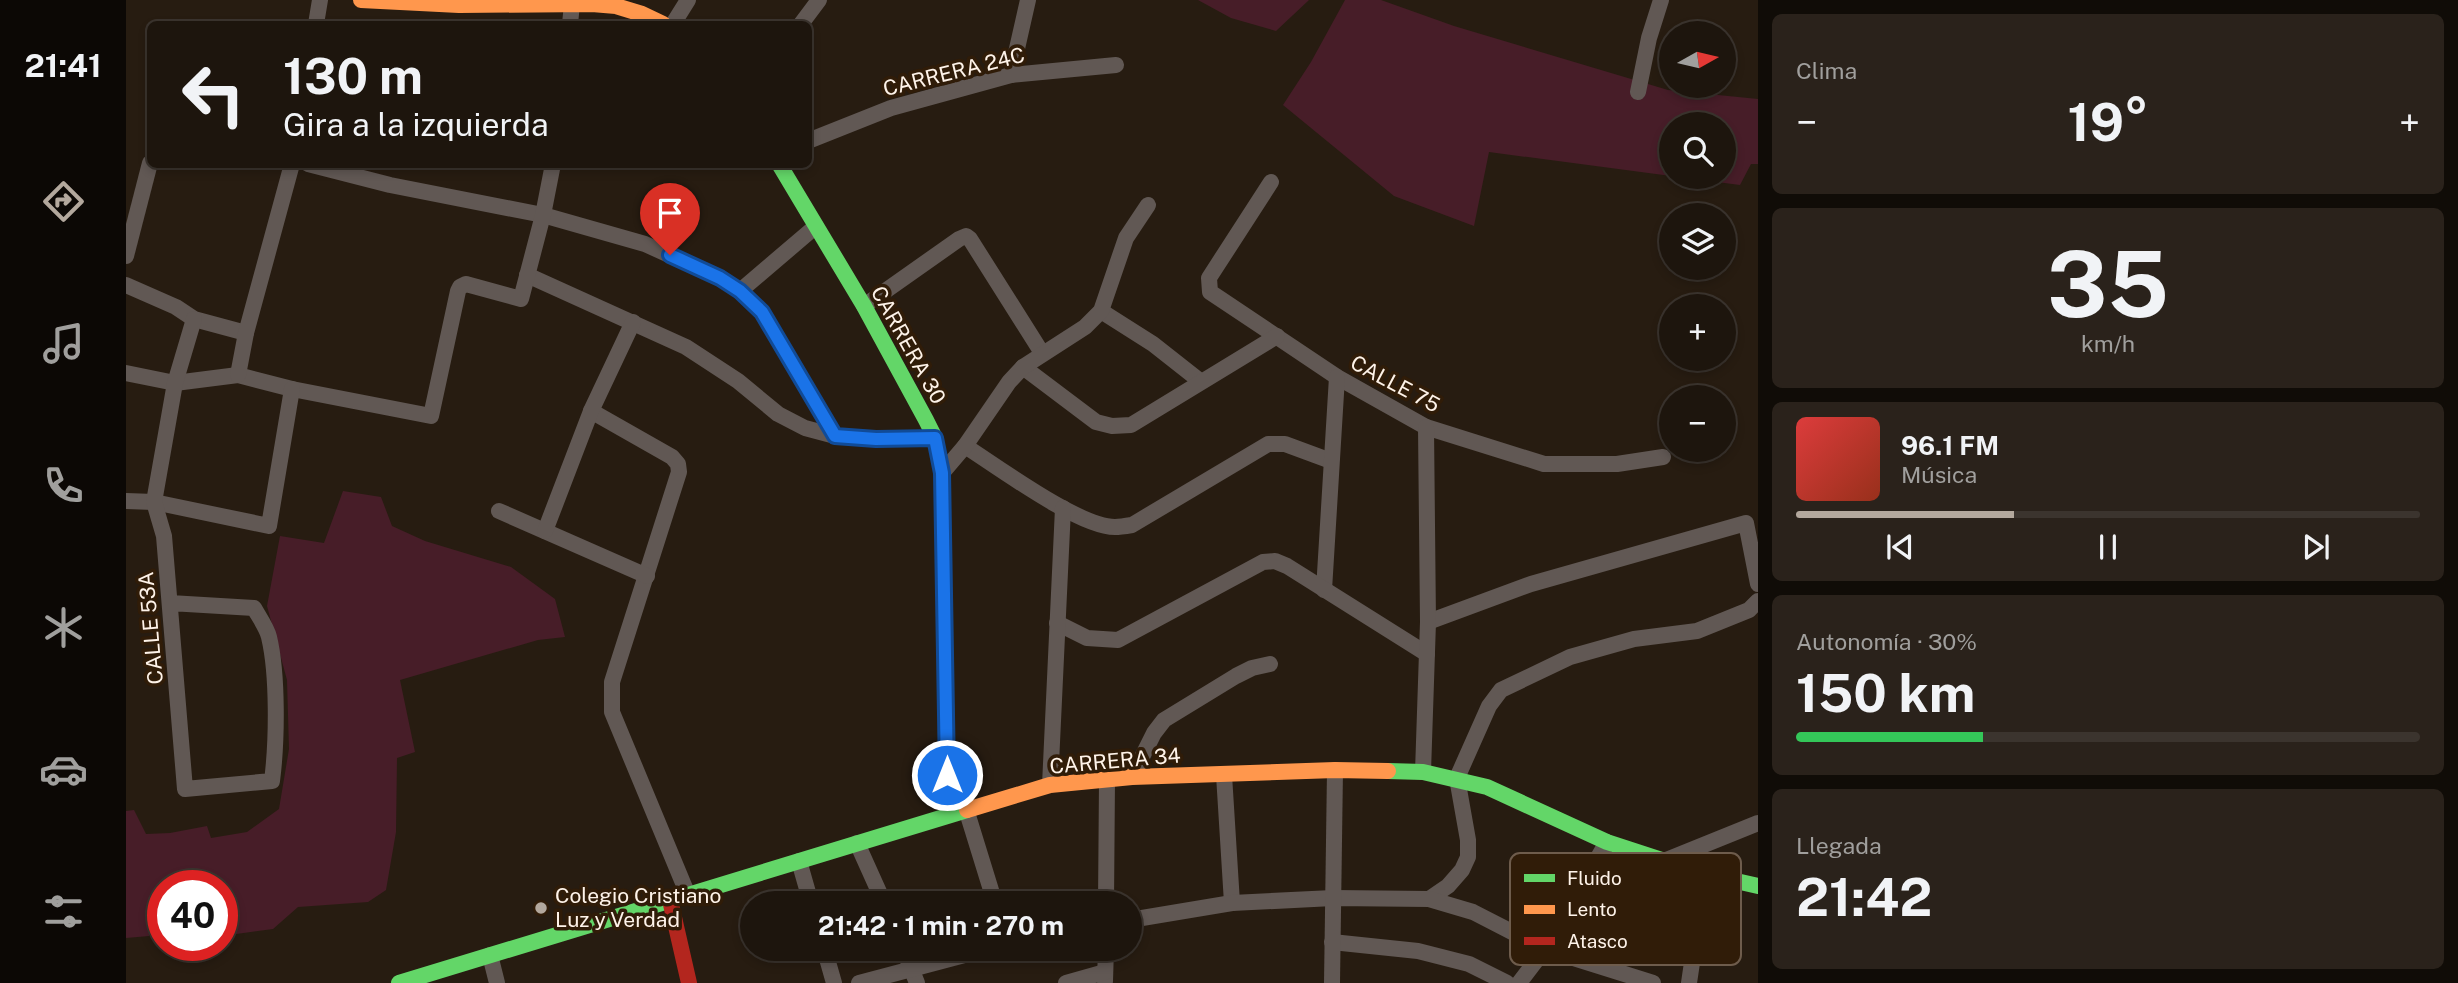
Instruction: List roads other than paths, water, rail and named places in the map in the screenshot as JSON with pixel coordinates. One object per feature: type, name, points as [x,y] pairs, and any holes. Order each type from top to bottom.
[{"type":"main road","points":[[361,0],[459,5],[592,2],[615,6],[657,21]]},
{"type":"main road","name":"CARRERA 30","points":[[781,168],[864,306],[935,438],[942,473],[948,815]]},
{"type":"main road","name":"CARRERA 34","points":[[400,983],[1050,785],[1132,777],[1335,770],[1423,772],[1487,787],[1607,842],[1642,853]]},
{"type":"main road","points":[[670,900],[689,983]]},
{"type":"street","points":[[316,21],[320,0]]},
{"type":"street","points":[[675,21],[688,0]]},
{"type":"street","points":[[803,21],[819,0]]},
{"type":"street","points":[[1011,75],[1028,0]]},
{"type":"street","points":[[1638,92],[1649,38],[1661,0]]},
{"type":"street","points":[[570,21],[572,4]]},
{"type":"street","name":"CARRERA 24C","points":[[812,139],[891,108],[1011,75],[1115,65]]},
{"type":"street","points":[[126,256],[149,168]]},
{"type":"street","points":[[238,375],[246,333],[291,168]]},
{"type":"street","points":[[324,168],[390,185],[543,215],[645,244],[720,278],[740,291],[762,312],[835,436]]},
{"type":"street","points":[[126,373],[176,383],[238,375],[431,416],[460,287],[467,284],[521,299],[552,168]]},
{"type":"street","name":"CALLE 75","points":[[1271,182],[1209,278],[1210,292],[1337,377],[1426,427],[1544,464],[1617,464],[1659,458]]},
{"type":"street","points":[[942,473],[1023,367],[1084,327],[1101,310],[1126,239],[1148,205]]},
{"type":"street","points":[[740,291],[815,227]]},
{"type":"street","points":[[864,306],[966,236],[1042,353]]},
{"type":"street","points":[[527,275],[687,347],[738,381],[778,414],[805,428],[835,436],[876,439],[935,438]]},
{"type":"street","points":[[126,285],[194,318],[246,333]]},
{"type":"street","points":[[1101,310],[1153,344],[1200,381]]},
{"type":"street","name":"CALLE 53A","points":[[170,603],[254,608],[269,636],[275,691],[272,781],[185,789],[164,536],[154,502],[176,383],[194,318]]},
{"type":"street","points":[[545,531],[591,411],[633,322]]},
{"type":"street","points":[[1023,367],[1097,422],[1112,426],[1131,425],[1277,336]]},
{"type":"street","points":[[1324,590],[1337,377]]},
{"type":"street","points":[[126,501],[154,502],[269,526],[292,388]]},
{"type":"street","points":[[591,411],[671,457],[678,464],[679,472],[612,682],[612,712],[688,895]]},
{"type":"street","points":[[1423,772],[1428,622],[1426,427]]},
{"type":"street","points":[[965,446],[1063,508],[1097,524],[1115,527],[1132,525],[1268,444],[1285,444],[1331,461]]},
{"type":"street","points":[[1050,785],[1063,508]]},
{"type":"street","points":[[499,511],[647,576]]},
{"type":"street","points":[[1428,622],[1531,584],[1746,523],[1758,584]]},
{"type":"street","points":[[1057,623],[1087,638],[1118,640],[1263,562],[1275,561],[1427,654]]},
{"type":"street","points":[[1429,899],[1448,886],[1462,870],[1468,857],[1468,840],[1457,778],[1489,706],[1501,690],[1570,657],[1634,639],[1697,631],[1749,610],[1758,601]]},
{"type":"street","points":[[1132,777],[1154,733],[1164,720],[1236,676],[1252,668],[1270,664]]},
{"type":"street","points":[[1332,983],[1335,770]]},
{"type":"street","points":[[1224,775],[1232,903]]},
{"type":"street","points":[[1106,891],[1107,780]]},
{"type":"street","points":[[966,809],[991,891]]},
{"type":"street","points":[[1682,853],[1758,823]]},
{"type":"street","points":[[1601,853],[1607,842]]},
{"type":"street","points":[[857,843],[879,891]]},
{"type":"street","points":[[799,861],[808,891]]},
{"type":"street","points":[[1142,917],[1232,903],[1333,898],[1429,899],[1473,912],[1510,931]]},
{"type":"street","points":[[1332,942],[1418,951],[1469,964],[1507,983]]},
{"type":"street","points":[[490,955],[497,983]]},
{"type":"street","points":[[828,961],[834,983]]},
{"type":"street","points":[[859,983],[915,977],[957,961]]},
{"type":"street","points":[[1518,983],[1532,965]]},
{"type":"street","points":[[1596,965],[1653,983]]},
{"type":"street","points":[[1689,983],[1692,965]]},
{"type":"street","points":[[1066,983],[1105,978]]},
{"type":"place","name":"Colegio Cristiano Luz y Verdad","points":[[541,908]]}]
